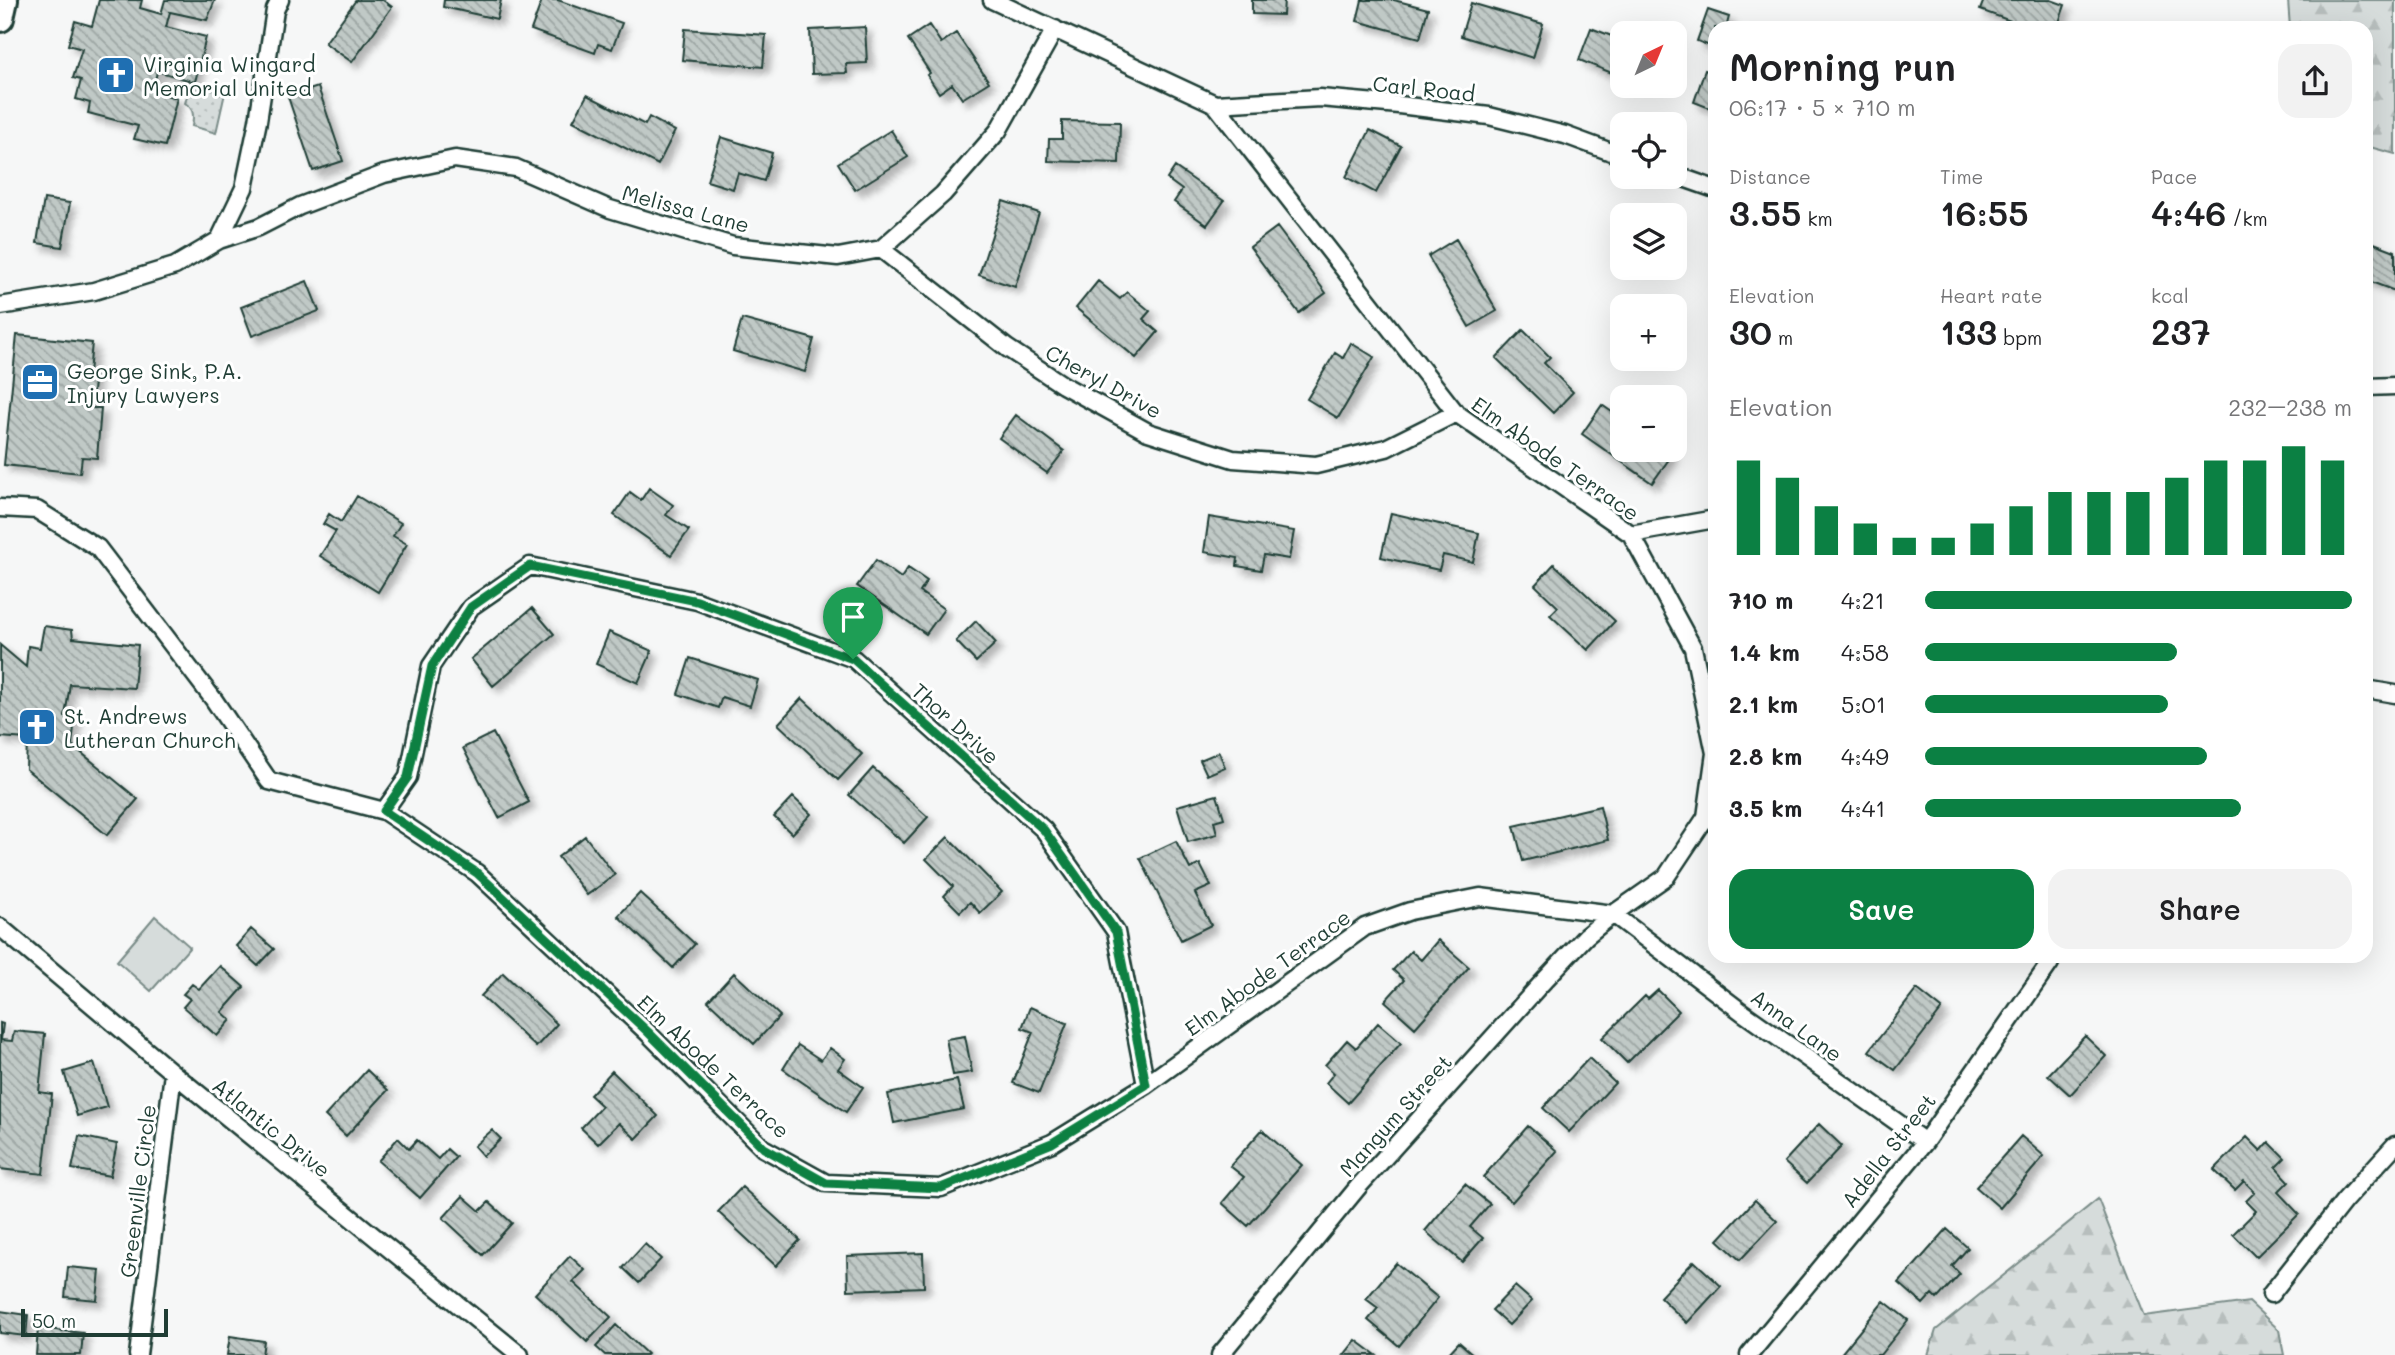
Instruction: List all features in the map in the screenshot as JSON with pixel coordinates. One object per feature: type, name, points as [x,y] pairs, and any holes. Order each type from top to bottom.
[{"type":"main road","points":[[0,18],[4,0]]},
{"type":"street","points":[[0,306],[94,290],[175,266],[219,240],[244,188],[258,121],[275,10],[280,0]]},
{"type":"street","name":"Elm Abode Terrace","points":[[992,0],[1216,104],[1456,413],[1631,534],[1693,648],[1708,722]]},
{"type":"street","points":[[881,249],[943,194],[998,131],[1055,29]]},
{"type":"street","name":"Carl Road","points":[[1216,104],[1320,98],[1489,116],[1565,135],[1610,152]]},
{"type":"street","name":"Melissa Lane","points":[[219,240],[258,227],[300,206],[384,174],[455,159],[516,168],[610,209],[733,246],[838,257],[881,249]]},
{"type":"street","points":[[1687,178],[1708,186]]},
{"type":"street","name":"Cheryl Drive","points":[[881,249],[1007,348],[1063,386],[1148,432],[1233,459],[1316,465],[1386,448],[1456,413]]},
{"type":"street","points":[[2373,387],[2395,386]]},
{"type":"street","name":"Elm Abode Terrace","points":[[0,508],[37,510],[98,548],[205,687],[269,781],[384,811],[477,873],[648,1032],[764,1148],[826,1183],[941,1188],[1052,1143],[1146,1085],[1365,927],[1410,911],[1480,897],[1613,914],[1666,877],[1706,817],[1708,801]]},
{"type":"street","points":[[1631,534],[1708,520]]},
{"type":"street","name":"Thor Drive","points":[[384,811],[408,777],[432,666],[471,607],[530,566],[697,601],[853,659],[1044,830],[1116,932],[1146,1085]]},
{"type":"street","points":[[2373,690],[2395,694]]},
{"type":"street","name":"Anna Lane","points":[[1613,914],[1742,1012],[1924,1142]]},
{"type":"street","name":"Mangum Street","points":[[1220,1355],[1359,1186],[1541,984],[1586,936],[1613,914]]},
{"type":"street","name":"Atlantic Drive","points":[[0,927],[173,1073],[520,1355]]},
{"type":"street","name":"Adella Street","points":[[1749,1355],[1924,1142],[2050,963]]},
{"type":"street","name":"Greenville Circle","points":[[138,1355],[173,1073]]},
{"type":"street","points":[[2271,1294],[2344,1201],[2395,1145]]},
{"type":"green space","points":[[2288,0],[2395,0],[2395,154],[2373,148],[2373,21],[2290,21]]},
{"type":"green space","points":[[191,83],[225,93],[216,133],[192,126],[193,113],[185,103]]},
{"type":"green space","points":[[155,916],[190,947],[151,991],[117,961]]},
{"type":"green space","points":[[2098,1199],[2144,1316],[2249,1302],[2279,1330],[2284,1355],[1928,1355],[1936,1330]]},
{"type":"building","name":"Virginia Wingard Memorial United","points":[[99,0],[142,0],[140,8],[161,14],[165,0],[215,0],[207,20],[170,12],[166,27],[206,37],[195,82],[157,71],[153,92],[177,98],[165,146],[134,139],[138,126],[88,113],[90,103],[76,99],[81,80],[73,78],[82,49],[68,45],[75,21],[92,26]]},
{"type":"building","points":[[356,0],[383,0],[392,7],[352,62],[325,43]]},
{"type":"building","points":[[444,0],[501,0],[497,19],[443,7]]},
{"type":"building","points":[[542,0],[558,0],[622,23],[612,49],[598,44],[595,53],[531,30]]},
{"type":"building","points":[[1252,0],[1284,0],[1283,15],[1252,14]]},
{"type":"building","points":[[1362,0],[1394,0],[1428,9],[1420,38],[1357,21]]},
{"type":"building","points":[[1984,0],[2051,0],[2065,5],[2059,21],[2011,21],[1980,10]]},
{"type":"building","points":[[1471,3],[1543,24],[1533,58],[1461,36]]},
{"type":"building","points":[[1708,10],[1729,17],[1728,21],[1708,21],[1708,45],[1697,41]]},
{"type":"building","points":[[929,25],[941,43],[956,33],[989,82],[962,99],[952,84],[939,93],[927,75],[930,73],[908,39]]},
{"type":"building","points":[[865,27],[867,63],[846,64],[847,73],[812,74],[810,30]]},
{"type":"building","points":[[1591,28],[1610,35],[1610,72],[1579,60]]},
{"type":"building","points":[[685,29],[766,35],[763,67],[682,60]]},
{"type":"building","points":[[1705,70],[1708,71],[1708,107],[1694,102]]},
{"type":"building","points":[[318,87],[343,161],[313,171],[288,97]]},
{"type":"building","points":[[587,95],[645,125],[649,117],[675,131],[658,165],[573,121]]},
{"type":"building","points":[[1062,121],[1120,122],[1119,163],[1048,161],[1049,139],[1062,139]]},
{"type":"building","points":[[891,130],[908,157],[855,190],[838,163]]},
{"type":"building","points":[[1370,130],[1401,146],[1376,193],[1346,177]]},
{"type":"building","points":[[721,137],[772,153],[764,181],[738,173],[733,189],[707,181]]},
{"type":"building","points":[[1175,167],[1224,201],[1207,225],[1174,202],[1182,190],[1167,179]]},
{"type":"building","points":[[44,199],[70,203],[62,247],[37,243]]},
{"type":"building","points":[[1003,201],[1039,213],[1015,287],[979,275]]},
{"type":"building","points":[[1277,227],[1326,293],[1299,313],[1250,247]]},
{"type":"building","points":[[1456,239],[1497,311],[1469,327],[1428,256]]},
{"type":"building","points":[[2373,243],[2395,251],[2395,291],[2373,283]]},
{"type":"building","points":[[307,281],[319,311],[252,336],[241,307]]},
{"type":"building","points":[[1098,281],[1120,299],[1127,292],[1150,311],[1143,319],[1158,332],[1136,358],[1076,308]]},
{"type":"building","points":[[742,319],[814,339],[805,372],[733,351]]},
{"type":"building","points":[[1523,330],[1550,357],[1544,363],[1573,392],[1553,413],[1496,358]]},
{"type":"building","points":[[17,335],[92,343],[89,373],[95,374],[91,408],[101,408],[97,458],[82,457],[80,473],[4,465]]},
{"type":"building","points":[[1351,343],[1374,357],[1338,418],[1307,399],[1335,353],[1343,358]]},
{"type":"building","points":[[1602,405],[1610,411],[1610,454],[1582,434]]},
{"type":"building","points":[[1016,415],[1064,451],[1047,473],[999,438]]},
{"type":"building","points":[[1622,462],[1667,462],[1652,483]]},
{"type":"building","points":[[649,488],[673,505],[666,515],[689,530],[671,555],[614,515],[630,492],[641,500]]},
{"type":"building","points":[[357,496],[401,523],[393,536],[407,544],[378,592],[320,556],[336,531],[323,524],[329,514],[341,522]]},
{"type":"building","points":[[1391,513],[1479,533],[1473,562],[1443,555],[1439,570],[1381,557]]},
{"type":"building","points":[[1209,517],[1294,531],[1289,559],[1264,555],[1261,570],[1237,566],[1238,558],[1204,552]]},
{"type":"building","points":[[876,560],[901,578],[908,568],[927,581],[920,592],[944,609],[926,634],[857,586]]},
{"type":"building","points":[[1554,564],[1615,621],[1588,650],[1550,615],[1558,607],[1535,585]]},
{"type":"building","points":[[532,608],[554,634],[493,686],[471,659]]},
{"type":"building","points":[[976,621],[996,643],[976,662],[956,641]]},
{"type":"building","name":"St. Andrews Lutheran Church","points":[[44,626],[72,630],[73,638],[138,645],[134,688],[70,684],[65,716],[75,718],[72,745],[138,799],[107,835],[26,769],[27,739],[0,737],[0,645],[26,667],[28,646],[40,648]]},
{"type":"building","points":[[609,632],[652,651],[638,683],[596,664]]},
{"type":"building","points":[[690,658],[758,680],[750,706],[722,697],[718,708],[678,694]]},
{"type":"building","points":[[802,698],[862,754],[838,780],[778,724]]},
{"type":"building","points":[[493,733],[529,802],[499,818],[463,748]]},
{"type":"building","points":[[1219,752],[1225,767],[1207,775],[1200,760]]},
{"type":"building","points":[[873,768],[928,817],[904,843],[849,795]]},
{"type":"building","points":[[1217,795],[1224,818],[1214,821],[1217,834],[1188,842],[1177,806]]},
{"type":"building","points":[[793,797],[811,814],[792,834],[774,817]]},
{"type":"building","points":[[1600,806],[1608,840],[1523,861],[1514,826]]},
{"type":"building","points":[[585,836],[615,875],[587,895],[558,857]]},
{"type":"building","points":[[948,837],[1002,892],[980,913],[970,902],[960,912],[944,896],[953,886],[926,859]]},
{"type":"building","points":[[1176,841],[1190,869],[1200,864],[1211,886],[1195,893],[1211,925],[1181,940],[1140,858]]},
{"type":"building","points":[[640,893],[695,944],[673,968],[618,916]]},
{"type":"building","points":[[251,929],[274,949],[258,966],[236,946]]},
{"type":"building","points":[[1438,940],[1469,967],[1415,1028],[1385,1001],[1404,980],[1393,970],[1411,951],[1421,960]]},
{"type":"building","points":[[220,966],[244,987],[222,1012],[231,1020],[217,1036],[183,1007],[190,999],[183,994],[192,984],[199,989]]},
{"type":"building","points":[[503,973],[557,1024],[536,1047],[481,996]]},
{"type":"building","points":[[734,973],[780,1016],[754,1044],[708,1001]]},
{"type":"building","points":[[1917,989],[1942,1009],[1895,1070],[1869,1051]]},
{"type":"building","points":[[1658,990],[1679,1011],[1627,1063],[1602,1038],[1645,996],[1648,999]]},
{"type":"building","points":[[1030,1007],[1067,1023],[1039,1093],[1013,1083],[1033,1032],[1022,1028]]},
{"type":"building","points":[[0,1023],[3,1024],[1,1040],[12,1041],[14,1031],[45,1034],[39,1092],[52,1094],[43,1174],[0,1169]]},
{"type":"building","points":[[1378,1023],[1401,1043],[1348,1103],[1326,1083],[1334,1073],[1325,1065],[1347,1040],[1356,1048]]},
{"type":"building","points":[[965,1036],[972,1072],[953,1075],[946,1039]]},
{"type":"building","points":[[2085,1036],[2106,1056],[2070,1095],[2048,1075]]},
{"type":"building","points":[[798,1045],[821,1060],[830,1048],[845,1059],[838,1069],[863,1087],[846,1112],[783,1069]]},
{"type":"building","points":[[1589,1058],[1615,1083],[1569,1132],[1543,1108]]},
{"type":"building","points":[[94,1063],[107,1107],[77,1116],[64,1072]]},
{"type":"building","points":[[367,1070],[388,1090],[346,1136],[325,1116]]},
{"type":"building","points":[[612,1071],[658,1116],[636,1139],[619,1123],[598,1144],[581,1128],[602,1106],[590,1095]]},
{"type":"building","points":[[957,1080],[964,1109],[894,1123],[888,1094]]},
{"type":"building","points":[[1819,1124],[1842,1146],[1807,1183],[1784,1162]]},
{"type":"building","points":[[1528,1126],[1557,1151],[1512,1202],[1483,1177]]},
{"type":"building","points":[[492,1130],[501,1139],[483,1156],[474,1146]]},
{"type":"building","points":[[1262,1130],[1302,1165],[1248,1226],[1222,1203],[1244,1177],[1230,1166]]},
{"type":"building","points":[[79,1136],[117,1144],[110,1176],[72,1169]]},
{"type":"building","points":[[2021,1136],[2044,1156],[2000,1208],[1976,1187]]},
{"type":"building","points":[[2247,1137],[2261,1151],[2269,1142],[2285,1158],[2276,1167],[2289,1181],[2278,1192],[2299,1214],[2256,1257],[2233,1234],[2256,1211],[2246,1201],[2255,1192],[2244,1181],[2235,1190],[2214,1170]]},
{"type":"building","points":[[398,1138],[409,1149],[417,1140],[438,1159],[447,1149],[456,1157],[420,1198],[378,1161]]},
{"type":"building","points":[[1465,1184],[1490,1204],[1470,1227],[1483,1238],[1462,1262],[1425,1231]]},
{"type":"building","points":[[742,1187],[800,1240],[776,1266],[718,1212]]},
{"type":"building","points":[[463,1196],[480,1211],[489,1202],[512,1223],[483,1255],[443,1218]]},
{"type":"building","points":[[1755,1200],[1777,1221],[1740,1260],[1718,1240]]},
{"type":"building","points":[[1947,1229],[1968,1248],[1952,1266],[1960,1274],[1937,1299],[1932,1294],[1923,1304],[1899,1283]]},
{"type":"building","points":[[645,1244],[661,1259],[639,1283],[623,1268]]},
{"type":"building","points":[[923,1253],[924,1287],[848,1290],[847,1256]]},
{"type":"building","points":[[570,1256],[585,1270],[573,1282],[611,1317],[587,1342],[535,1294]]},
{"type":"building","points":[[1694,1261],[1721,1286],[1687,1323],[1660,1297]]},
{"type":"building","points":[[1396,1263],[1438,1298],[1399,1346],[1368,1320],[1378,1308],[1366,1299]]},
{"type":"building","points":[[68,1267],[100,1270],[97,1300],[65,1297]]},
{"type":"building","points":[[1515,1286],[1532,1301],[1509,1325],[1492,1310]]},
{"type":"building","points":[[1884,1301],[1908,1320],[1880,1355],[1840,1355]]},
{"type":"building","points":[[0,1311],[28,1315],[26,1336],[0,1333]]},
{"type":"building","points":[[616,1325],[647,1354],[605,1355],[596,1347]]},
{"type":"building","points":[[38,1328],[83,1333],[81,1355],[36,1355]]},
{"type":"building","points":[[230,1336],[264,1341],[262,1355],[227,1355]]},
{"type":"building","points":[[1356,1340],[1376,1355],[1344,1355]]},
{"type":"building","points":[[1459,1342],[1474,1355],[1447,1355]]},
{"type":"place","name":"Virginia Wingard Memorial United","points":[[116,75]]},
{"type":"place","name":"George Sink, P.A. Injury Lawyers","points":[[40,382]]},
{"type":"place","name":"St. Andrews Lutheran Church","points":[[37,727]]},
{"type":"route","points":[[530,566],[697,601],[853,659],[1044,830],[1116,932],[1146,1085],[1052,1143],[941,1188],[826,1183],[764,1148],[648,1032],[477,873],[384,811],[408,777],[432,666],[471,607],[530,566]]}]
